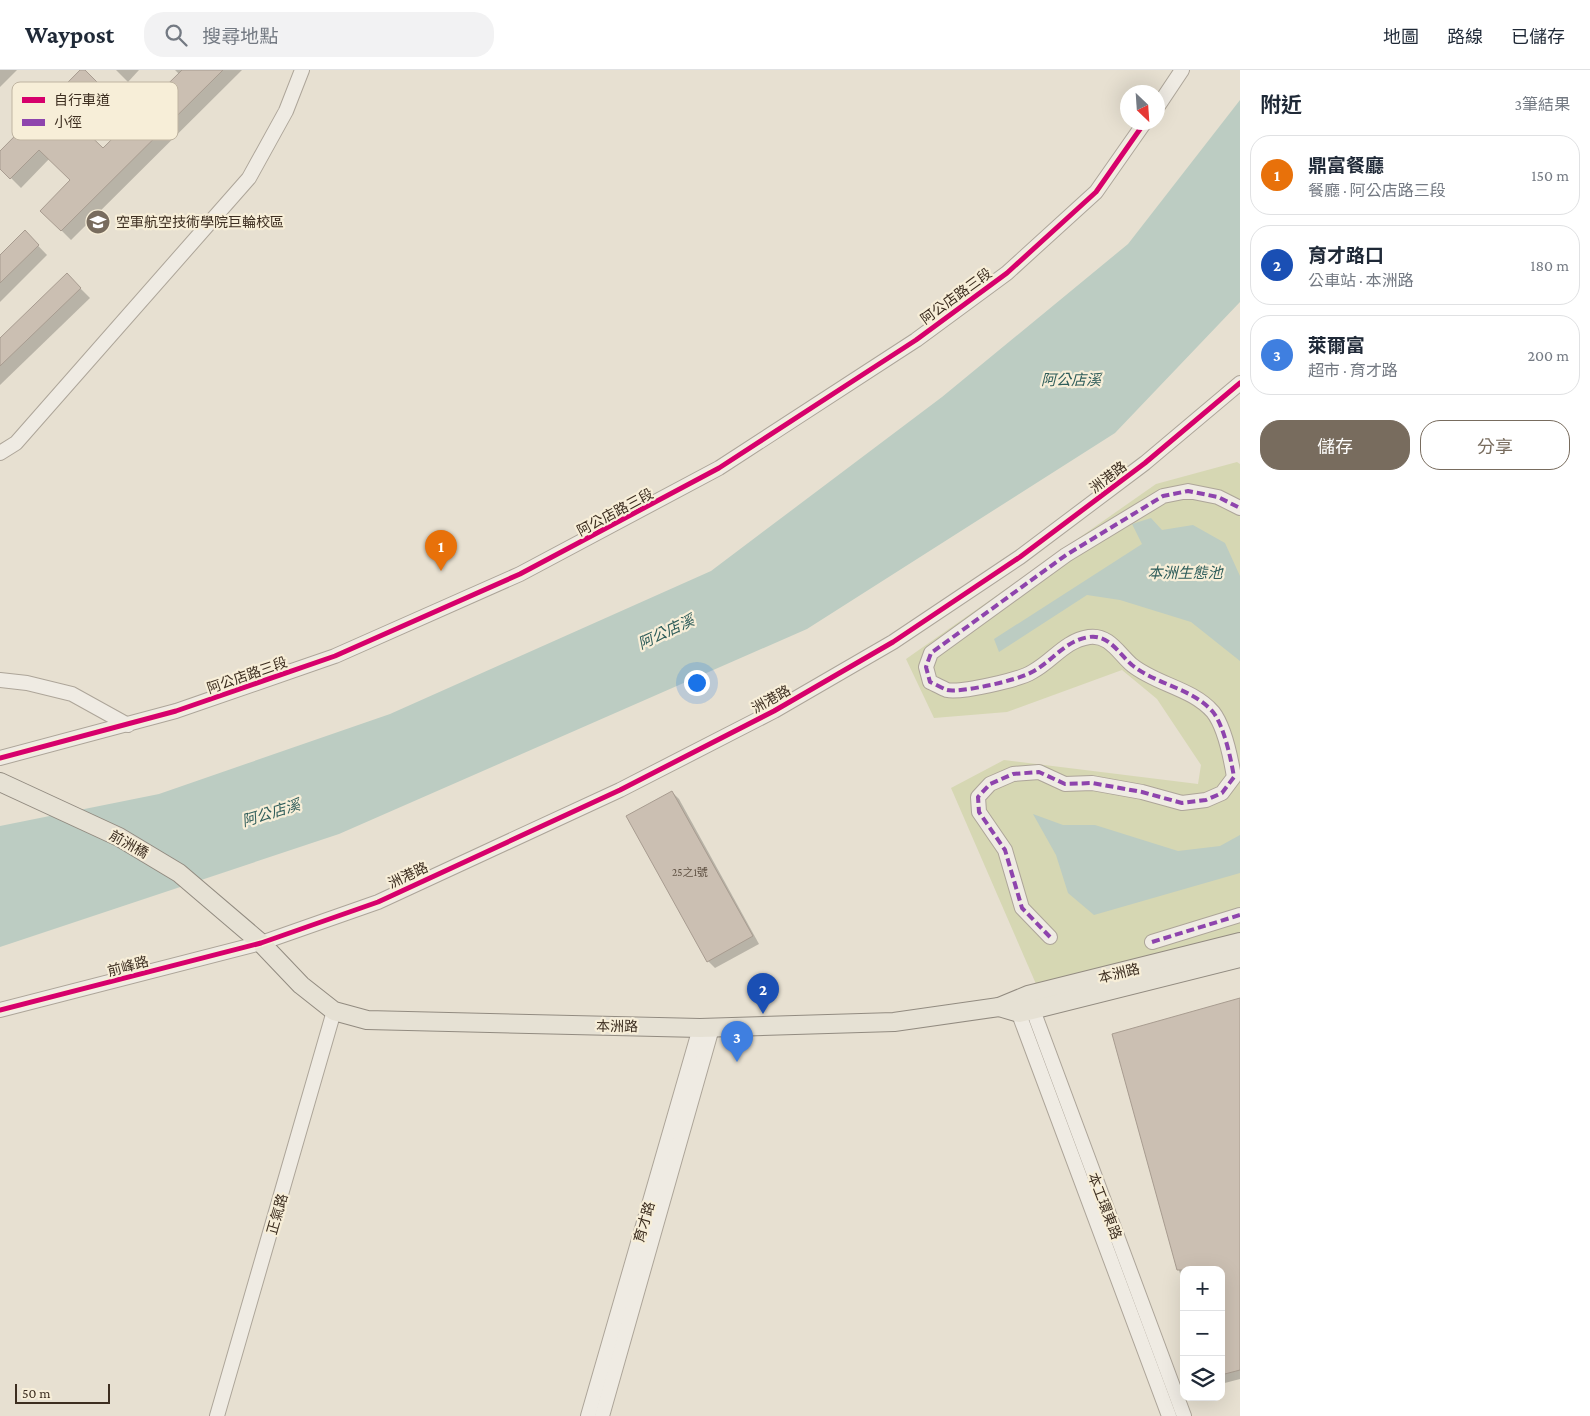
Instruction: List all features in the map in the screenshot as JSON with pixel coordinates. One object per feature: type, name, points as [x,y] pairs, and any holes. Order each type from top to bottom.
[{"type":"main road","name":"前洲橋","points":[[4,784],[120,837],[179,874],[261,943]]},
{"type":"main road","name":"本洲路","points":[[1019,1005],[1240,942]]},
{"type":"main road","name":"本洲路","points":[[261,943],[301,984],[334,1011],[367,1020],[706,1028],[894,1022],[1019,1005],[1240,958]]},
{"type":"street","points":[[0,453],[16,443],[249,178],[286,111],[302,70]]},
{"type":"street","points":[[1165,96],[1182,70]]},
{"type":"street","name":"阿公店路三段","points":[[0,758],[176,711],[336,656],[458,604],[585,541],[719,468],[916,340],[1007,273],[1096,192],[1139,130]]},
{"type":"street","name":"洲港路","points":[[261,943],[378,902],[620,790],[782,706],[893,642],[1020,557],[1145,463],[1240,383]]},
{"type":"street","points":[[1050,937],[1022,908],[1005,850],[979,812],[978,797],[990,784],[1013,774],[1039,772],[1065,784],[1092,783],[1142,792],[1182,802],[1206,800],[1222,793],[1234,777],[1230,756],[1214,714],[1198,698],[1160,682],[1131,664],[1111,642],[1091,636],[1069,643],[1032,672],[995,684],[948,690],[930,682],[926,667],[930,653],[1066,555],[1163,496],[1188,491],[1218,497],[1240,508]]},
{"type":"street","points":[[0,680],[27,683],[72,694],[128,725]]},
{"type":"street","points":[[1152,942],[1240,915]]},
{"type":"street","name":"前峰路","points":[[0,1010],[261,943]]},
{"type":"street","name":"本工環東路","points":[[1019,1005],[1169,1416]]},
{"type":"street","name":"本工環東路","points":[[1019,1005],[1184,1416]]},
{"type":"street","name":"正氣路","points":[[217,1416],[334,1011]]},
{"type":"street","name":"育才路","points":[[588,1416],[706,1028]]},
{"type":"street","name":"育才路","points":[[602,1416],[706,1028]]},
{"type":"green space","points":[[1237,462],[1240,464],[1240,933],[1036,984],[951,788],[1004,760],[1198,784],[1201,765],[1157,699],[1122,670],[1007,712],[934,718],[906,659],[1156,484]]},
{"type":"water","name":"阿公店溪","points":[[1240,100],[1240,302],[1115,433],[807,629],[339,834],[0,947],[0,826],[159,794],[390,714],[711,571],[942,397],[1128,244]]},
{"type":"water","name":"本洲生態池","points":[[1151,518],[1162,530],[1193,525],[1225,543],[1240,576],[1240,661],[1191,622],[1120,600],[1087,595],[999,652],[994,639],[1142,544],[1132,524]]},
{"type":"water","points":[[1033,814],[1063,825],[1095,825],[1178,851],[1220,846],[1240,835],[1240,873],[1094,915],[1068,893],[1056,855]]},
{"type":"building","points":[[80,70],[85,70],[97,82],[68,82]]},
{"type":"building","points":[[182,70],[223,70],[178,115],[178,82],[170,82]]},
{"type":"building","points":[[12,139],[95,140],[103,148],[111,140],[153,140],[61,231],[40,211],[70,180],[39,150],[10,179],[0,169],[0,151]]},
{"type":"building","points":[[25,230],[39,245],[0,283],[0,255]]},
{"type":"building","points":[[67,273],[81,288],[0,366],[0,338]]},
{"type":"building","points":[[672,791],[753,936],[707,962],[626,816]]},
{"type":"building","points":[[1240,998],[1240,1370],[1225,1374],[1225,1266],[1180,1266],[1180,1270],[1177,1270],[1112,1034]]},
{"type":"marked path","points":[[1050,937],[1022,908],[1005,850],[979,812],[978,797],[990,784],[1013,774],[1039,772],[1065,784],[1092,783],[1142,792],[1182,803],[1206,800],[1222,793],[1234,777],[1224,734],[1217,718],[1205,704],[1195,697],[1142,672],[1108,642],[1096,637],[1080,639],[1072,643],[1039,668],[1025,675],[1003,682],[964,690],[947,690],[930,682],[926,667],[931,653],[1066,555],[1163,496],[1188,491],[1218,497],[1240,508]]},
{"type":"marked path","points":[[1152,942],[1240,915]]},
{"type":"cycle path","points":[[0,758],[176,711],[335,656],[520,574],[719,468],[916,340],[1007,273],[1096,192],[1139,130]]},
{"type":"cycle path","points":[[0,1010],[261,943],[378,902],[620,790],[774,711],[893,642],[1020,557],[1145,463],[1240,383]]},
{"type":"place","name":"空軍航空技術學院巨輪校區","points":[[98,222]]},
{"type":"place","name":"鼎富餐廳","points":[[441,571]]},
{"type":"place","name":"育才路口","points":[[763,1014]]},
{"type":"place","name":"萊爾富","points":[[737,1062]]}]
